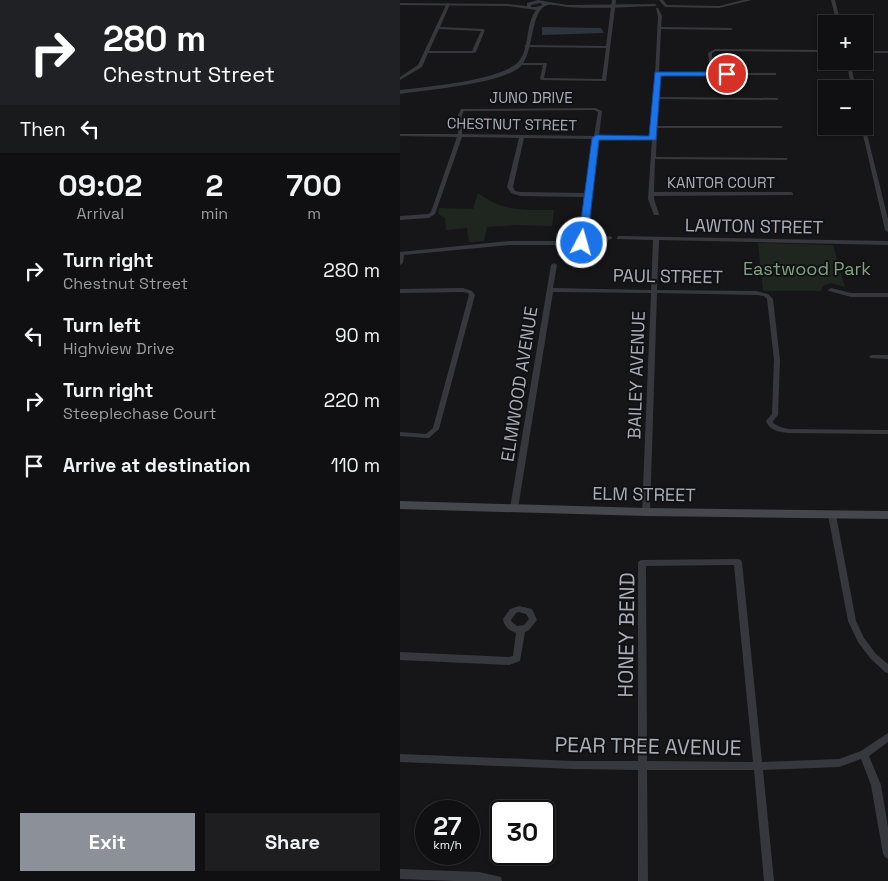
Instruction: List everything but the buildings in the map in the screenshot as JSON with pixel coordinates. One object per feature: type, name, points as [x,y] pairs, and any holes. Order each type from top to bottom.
[{"type":"main road","name":"ELM STREET","points":[[400,505],[646,512],[888,515]]},
{"type":"street","points":[[400,4],[542,4],[567,6],[614,3],[636,6],[719,7],[750,0]]},
{"type":"street","points":[[832,0],[836,15]]},
{"type":"street","points":[[400,92],[489,78],[520,64],[545,64],[542,79],[604,80],[614,3]]},
{"type":"street","points":[[400,79],[420,66],[448,4]]},
{"type":"street","points":[[532,4],[535,15]]},
{"type":"street","points":[[520,64],[535,15],[542,4]]},
{"type":"street","points":[[656,214],[651,194],[660,6]]},
{"type":"street","points":[[427,52],[474,52],[482,30],[437,28]]},
{"type":"street","points":[[659,28],[731,29]]},
{"type":"street","points":[[526,46],[608,47]]},
{"type":"street","points":[[712,74],[710,53],[715,50],[818,51]]},
{"type":"street","points":[[873,52],[888,52]]},
{"type":"street","points":[[658,74],[774,74]]},
{"type":"street","points":[[657,98],[777,99]]},
{"type":"street","name":"JUNO DRIVE","points":[[460,136],[460,113],[467,109],[595,109],[600,111],[596,138]]},
{"type":"street","points":[[654,127],[781,127]]},
{"type":"street","name":"CHESTNUT STREET","points":[[400,135],[653,138]]},
{"type":"street","points":[[865,135],[888,230]]},
{"type":"street","points":[[400,218],[429,216],[433,213],[460,136]]},
{"type":"street","points":[[522,137],[510,187],[513,192],[520,194],[587,195]]},
{"type":"street","points":[[582,243],[596,138]]},
{"type":"street","points":[[653,158],[786,159]]},
{"type":"street","name":"KANTOR COURT","points":[[651,194],[791,194]]},
{"type":"street","points":[[400,263],[400,254],[510,243],[582,243],[610,238]]},
{"type":"street","name":"LAWTON STREET","points":[[619,238],[888,243]]},
{"type":"street","name":"BAILEY AVENUE","points":[[646,512],[656,239]]},
{"type":"street","name":"ELMWOOD AVENUE","points":[[514,508],[554,265]]},
{"type":"street","points":[[400,291],[463,290],[470,292],[472,295],[436,429],[427,436],[400,434]]},
{"type":"street","name":"PAUL STREET","points":[[550,290],[756,293],[766,295],[770,299],[777,360],[775,415],[769,421],[770,424],[778,429],[788,431],[888,432]]},
{"type":"street","points":[[831,290],[850,295],[888,295]]},
{"type":"street","points":[[872,357],[888,357]]},
{"type":"street","points":[[832,515],[852,621],[861,640],[873,656],[888,669]]},
{"type":"street","name":"HONEY BEND","points":[[642,766],[642,563],[738,562],[758,766]]},
{"type":"street","points":[[400,656],[509,662],[517,658],[521,630]]},
{"type":"street","name":"PEAR TREE AVENUE","points":[[400,758],[573,766],[758,766],[839,763],[864,754],[888,737]]},
{"type":"street","points":[[864,754],[876,784],[888,854]]},
{"type":"street","points":[[642,766],[643,881]]},
{"type":"street","points":[[758,766],[769,881]]},
{"type":"street","points":[[400,874],[479,877],[497,881]]},
{"type":"green space","points":[[478,193],[505,207],[523,210],[554,210],[552,226],[516,225],[487,227],[484,241],[469,242],[467,228],[446,230],[445,218],[438,214],[439,208],[473,209]]},
{"type":"green space","name":"Eastwood Park","points":[[758,243],[833,245],[845,287],[831,283],[823,286],[821,291],[763,291]]},
{"type":"shaded area","points":[[542,27],[601,28],[604,33],[542,35]]},
{"type":"route","points":[[582,243],[596,138],[653,138],[658,74],[727,74]]}]
